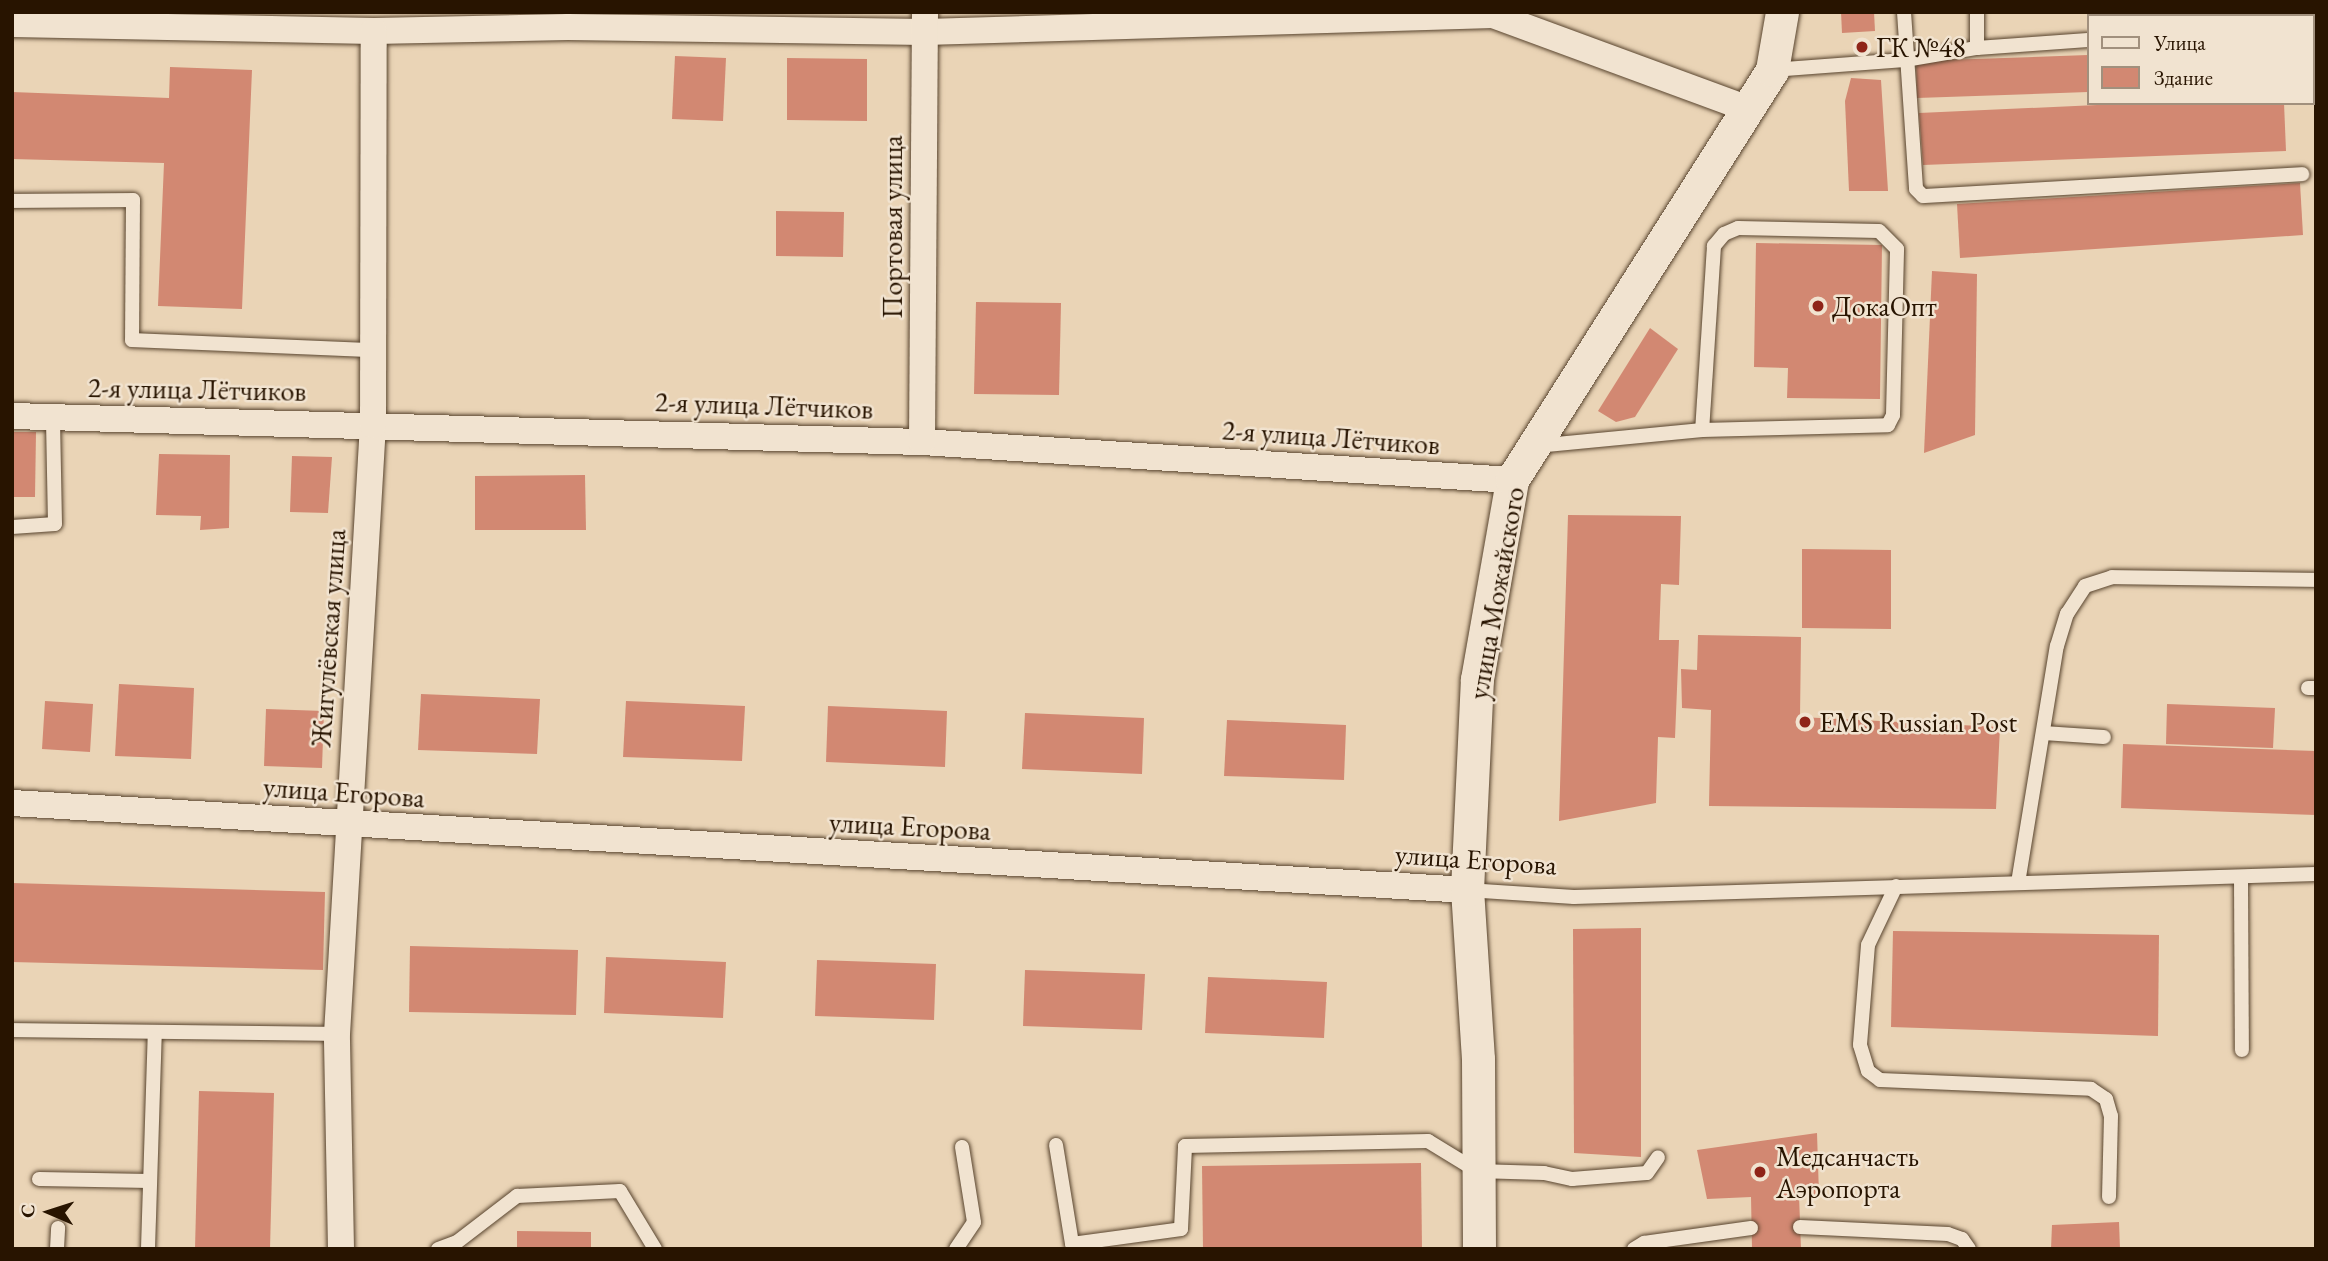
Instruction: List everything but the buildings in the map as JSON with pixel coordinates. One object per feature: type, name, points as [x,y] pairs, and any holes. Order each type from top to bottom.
[{"type":"street","name":"улица Можайского","points":[[1479,1249],[1476,1171],[1478,1059],[1467,890],[1478,679],[1512,480],[1772,70],[1782,12]]},
{"type":"street","points":[[12,24],[283,21],[374,31],[568,20],[925,22],[1493,15],[1746,108]]},
{"type":"street","name":"Портовая улица","points":[[922,442],[925,22]]},
{"type":"street","name":"Жигулёвская улица","points":[[341,1249],[337,1034],[373,425],[374,31]]},
{"type":"street","name":"2-я улица Лётчиков","points":[[12,416],[922,442],[1512,480]]},
{"type":"street","name":"улица Егорова","points":[[12,803],[1467,890]]},
{"type":"lane","points":[[1904,12],[1905,60],[1916,189],[1923,196],[2302,174]]},
{"type":"lane","points":[[1977,12],[1977,48]]},
{"type":"lane","points":[[1772,70],[1905,60],[1977,48],[2086,40]]},
{"type":"lane","points":[[12,201],[132,200],[132,340],[373,349]]},
{"type":"lane","points":[[1534,446],[1702,430],[1888,425],[1893,415],[1898,249],[1879,231],[1738,228],[1724,234],[1714,246],[1702,430]]},
{"type":"lane","points":[[12,527],[55,524],[53,418]]},
{"type":"lane","points":[[2018,883],[2057,646],[2067,614],[2085,586],[2112,577],[2316,580]]},
{"type":"lane","points":[[2043,733],[2104,737]]},
{"type":"lane","name":"улица Егорова","points":[[1467,890],[1574,897],[2316,874]]},
{"type":"lane","points":[[2241,878],[2242,1050]]},
{"type":"lane","points":[[1896,886],[1868,945],[1860,1045],[1868,1071],[1880,1080],[2091,1089],[2106,1099],[2111,1116],[2109,1196]]},
{"type":"lane","points":[[12,1030],[337,1034]]},
{"type":"lane","points":[[148,1249],[155,1032]]},
{"type":"lane","points":[[1056,1145],[1072,1244],[1181,1229],[1185,1146],[1428,1142],[1476,1171],[1544,1173],[1572,1179],[1647,1173],[1658,1157]]},
{"type":"lane","points":[[956,1249],[974,1222],[962,1147]]},
{"type":"lane","points":[[40,1179],[150,1181]]},
{"type":"lane","points":[[438,1249],[457,1245],[517,1196],[620,1191],[655,1249]]},
{"type":"lane","points":[[1800,1227],[1948,1234],[1962,1239],[1969,1249]]},
{"type":"lane","points":[[57,1249],[58,1228]]},
{"type":"lane","points":[[1634,1249],[1644,1243],[1751,1228]]},
{"type":"green space","points":[[2298,12],[2316,12],[2316,122],[2314,14]]},
{"type":"place","name":"ГК №48","points":[[1862,47]]},
{"type":"place","name":"ДокаОпт","points":[[1818,306]]},
{"type":"place","name":"EMS Russian Рost","points":[[1805,722]]},
{"type":"place","name":"Медсанчасть Аэропорта","points":[[1760,1172]]}]
